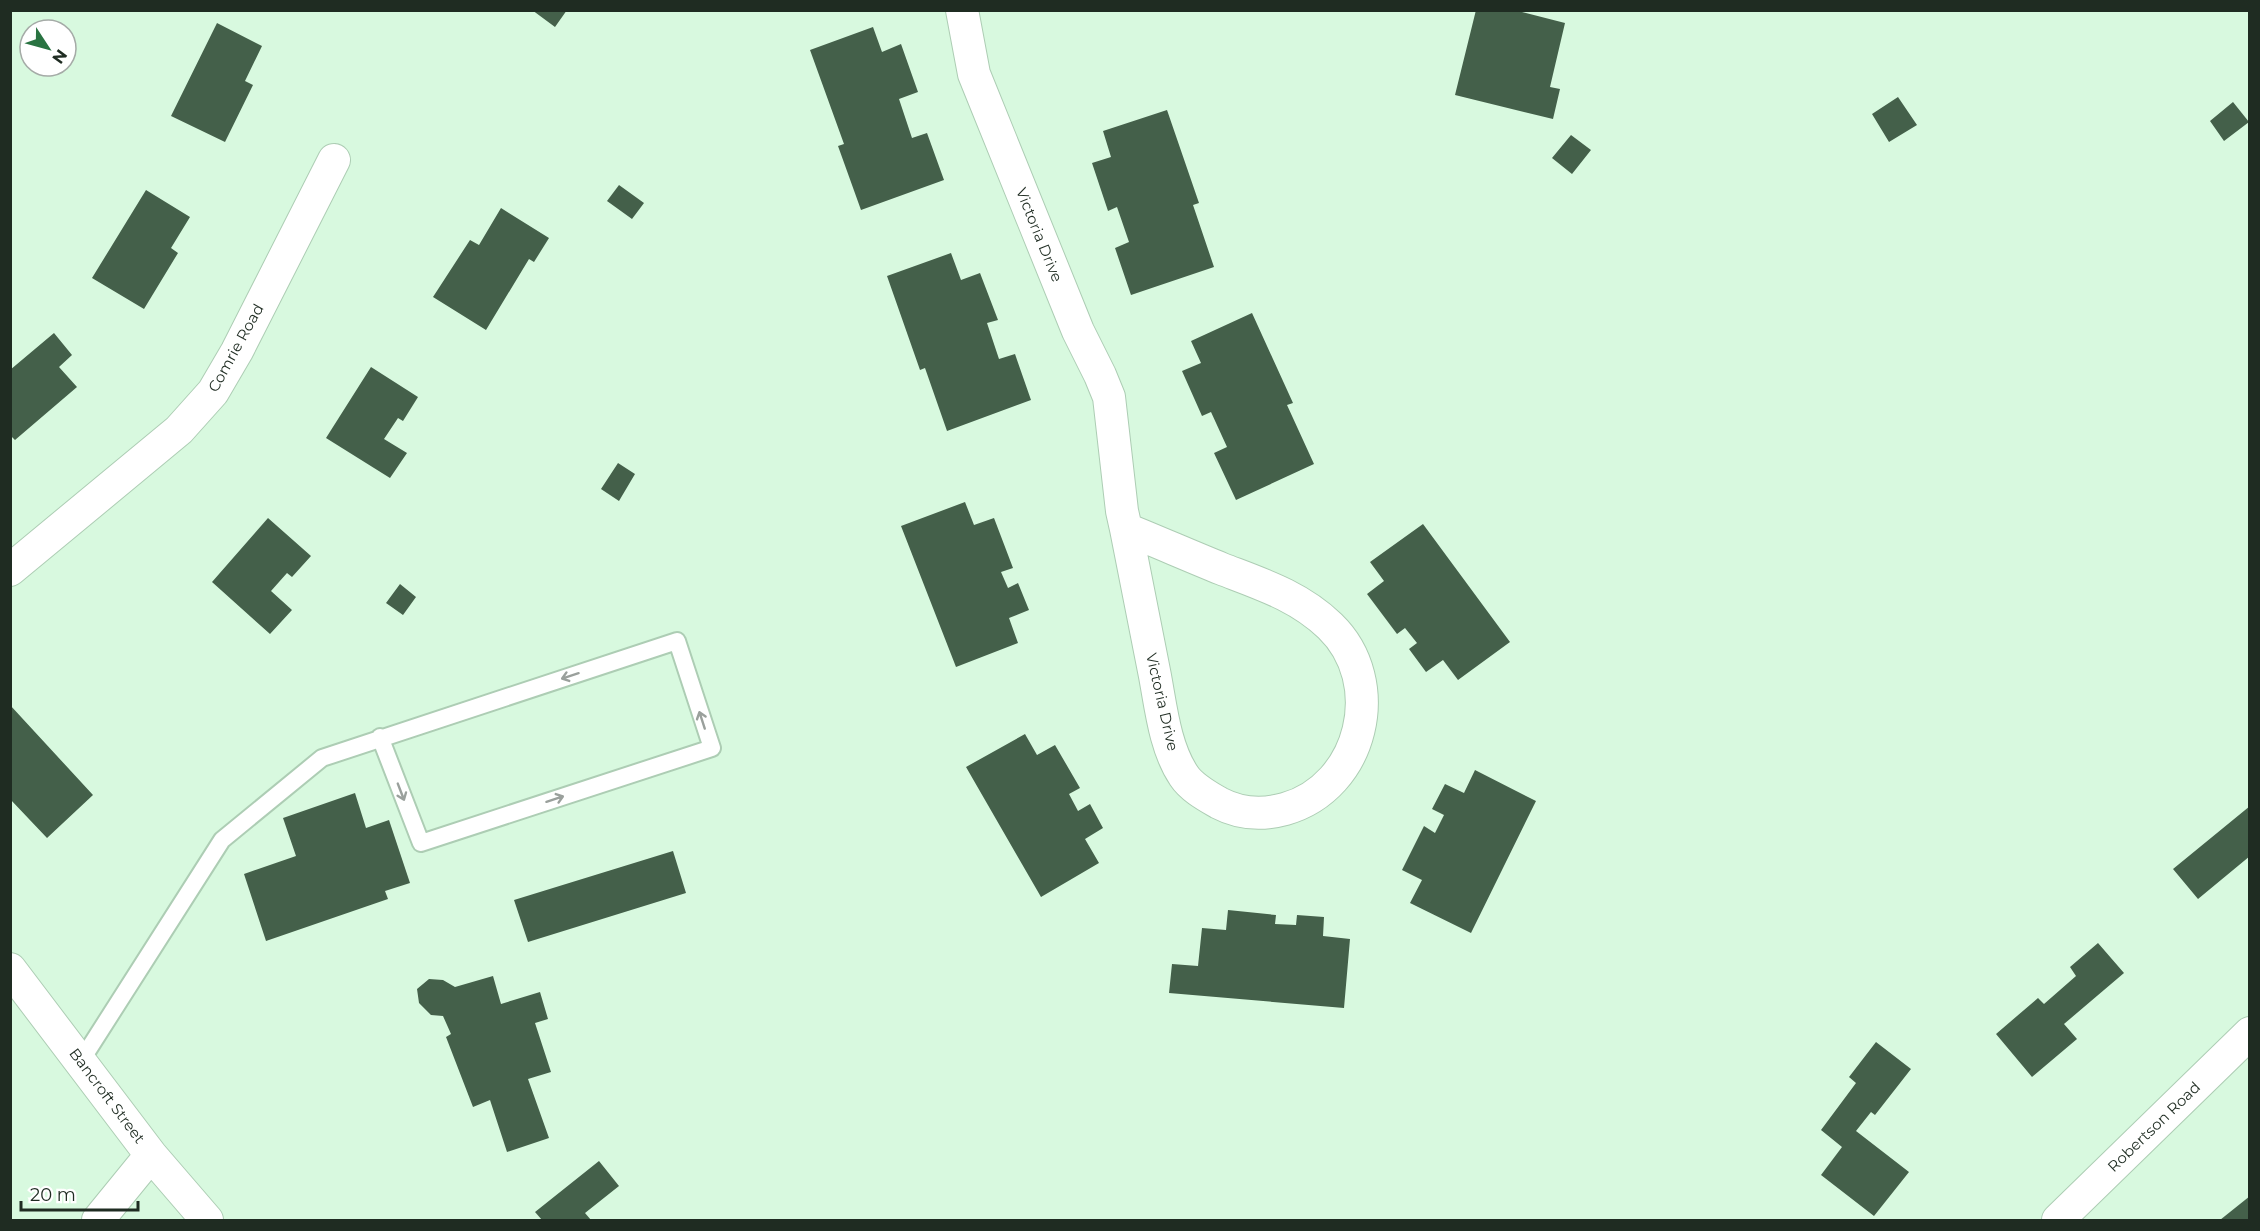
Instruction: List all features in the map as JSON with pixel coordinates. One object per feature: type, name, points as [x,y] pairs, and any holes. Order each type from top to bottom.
[{"type":"street","name":"Victoria Drive","points":[[962,10],[974,74],[1078,331],[1109,397],[1117,476],[1126,528],[1164,723],[1176,760],[1185,777],[1203,795],[1227,807],[1253,813],[1275,812],[1298,806],[1318,795],[1337,776],[1347,760],[1361,727],[1362,698],[1356,669],[1344,642],[1316,613],[1283,593],[1126,528]]},
{"type":"street","name":"Comrie Road","points":[[10,570],[179,430],[213,392],[237,351],[334,159]]},
{"type":"street","name":"Bancroft Street","points":[[10,969],[151,1155],[207,1221]]},
{"type":"street","name":"Robertson Road","points":[[2058,1221],[2250,1033]]},
{"type":"street","points":[[98,1221],[151,1155]]},
{"type":"lane","points":[[81,1061],[222,840],[322,758],[380,737],[677,641],[711,748],[421,843],[380,737]]},
{"type":"building","points":[[532,10],[567,10],[555,27]]},
{"type":"building","points":[[1476,10],[1514,10],[1565,23],[1550,87],[1560,89],[1553,119],[1455,95]]},
{"type":"building","points":[[217,23],[262,46],[245,81],[253,85],[225,142],[171,116]]},
{"type":"building","points":[[873,27],[882,52],[901,44],[918,92],[899,99],[912,138],[927,133],[944,180],[861,210],[838,146],[844,144],[810,50]]},
{"type":"building","points":[[1898,97],[1917,125],[1889,142],[1872,114]]},
{"type":"building","points":[[2233,102],[2249,122],[2224,141],[2210,121]]},
{"type":"building","points":[[1167,110],[1199,203],[1193,205],[1214,267],[1131,295],[1115,248],[1129,242],[1117,207],[1108,211],[1092,163],[1111,157],[1103,131]]},
{"type":"building","points":[[1571,135],[1591,150],[1572,174],[1552,158]]},
{"type":"building","points":[[619,185],[644,203],[632,219],[607,201]]},
{"type":"building","points":[[146,190],[190,217],[171,248],[178,253],[144,309],[92,278]]},
{"type":"building","points":[[501,208],[549,238],[534,262],[529,259],[486,330],[433,297],[470,240],[479,245]]},
{"type":"building","points":[[951,253],[961,280],[980,273],[998,320],[987,323],[999,359],[1015,354],[1031,400],[947,431],[925,368],[920,370],[887,276]]},
{"type":"building","points":[[1252,313],[1293,403],[1287,405],[1314,464],[1236,500],[1214,453],[1227,447],[1211,412],[1202,416],[1182,371],[1201,363],[1191,341]]},
{"type":"building","points":[[54,333],[72,355],[59,367],[77,387],[15,440],[10,435],[10,370]]},
{"type":"building","points":[[371,367],[418,397],[403,421],[398,418],[384,439],[407,453],[390,478],[326,438]]},
{"type":"building","points":[[618,463],[635,474],[619,501],[601,489]]},
{"type":"building","points":[[965,502],[974,525],[994,518],[1013,568],[1001,572],[1008,588],[1018,583],[1029,610],[1009,618],[1018,643],[956,667],[901,526]]},
{"type":"building","points":[[268,518],[311,556],[292,577],[287,573],[271,591],[292,610],[270,634],[212,582]]},
{"type":"building","points":[[1423,524],[1510,642],[1458,680],[1443,660],[1426,672],[1409,649],[1417,643],[1405,628],[1397,634],[1367,594],[1384,581],[1370,562]]},
{"type":"building","points":[[400,584],[416,597],[403,615],[386,603]]},
{"type":"building","points":[[10,705],[93,795],[47,838],[10,799]]},
{"type":"building","points":[[1025,734],[1037,755],[1055,745],[1080,788],[1069,794],[1078,811],[1090,804],[1103,828],[1085,839],[1099,863],[1041,897],[966,767]]},
{"type":"building","points":[[1475,770],[1536,801],[1471,933],[1410,903],[1422,880],[1402,870],[1424,826],[1435,833],[1444,815],[1432,809],[1445,784],[1464,793]]},
{"type":"building","points":[[355,793],[366,828],[389,820],[410,883],[385,891],[388,899],[266,941],[244,874],[296,856],[283,818]]},
{"type":"building","points":[[2250,806],[2250,856],[2198,899],[2173,869]]},
{"type":"building","points":[[673,851],[686,893],[528,942],[514,900]]},
{"type":"building","points":[[1228,910],[1276,915],[1275,924],[1296,925],[1297,915],[1324,917],[1323,936],[1350,939],[1344,1008],[1169,993],[1172,964],[1198,966],[1202,928],[1226,930]]},
{"type":"building","points":[[2098,943],[2124,973],[2064,1024],[2077,1039],[2032,1077],[1996,1034],[2038,998],[2044,1004],[2076,976],[2070,967]]},
{"type":"building","points":[[493,976],[501,1004],[540,992],[548,1019],[535,1023],[551,1072],[528,1079],[549,1138],[507,1152],[490,1100],[473,1107],[446,1037],[451,1034],[443,1016],[431,1015],[419,1003],[417,989],[429,979],[443,980],[455,987]]},
{"type":"building","points":[[1876,1042],[1911,1069],[1875,1115],[1871,1112],[1856,1131],[1909,1172],[1874,1216],[1821,1175],[1842,1147],[1821,1130],[1856,1083],[1849,1077]]},
{"type":"building","points":[[599,1161],[619,1186],[585,1213],[591,1220],[542,1220],[535,1212]]},
{"type":"building","points":[[2250,1196],[2250,1220],[2220,1220]]}]
